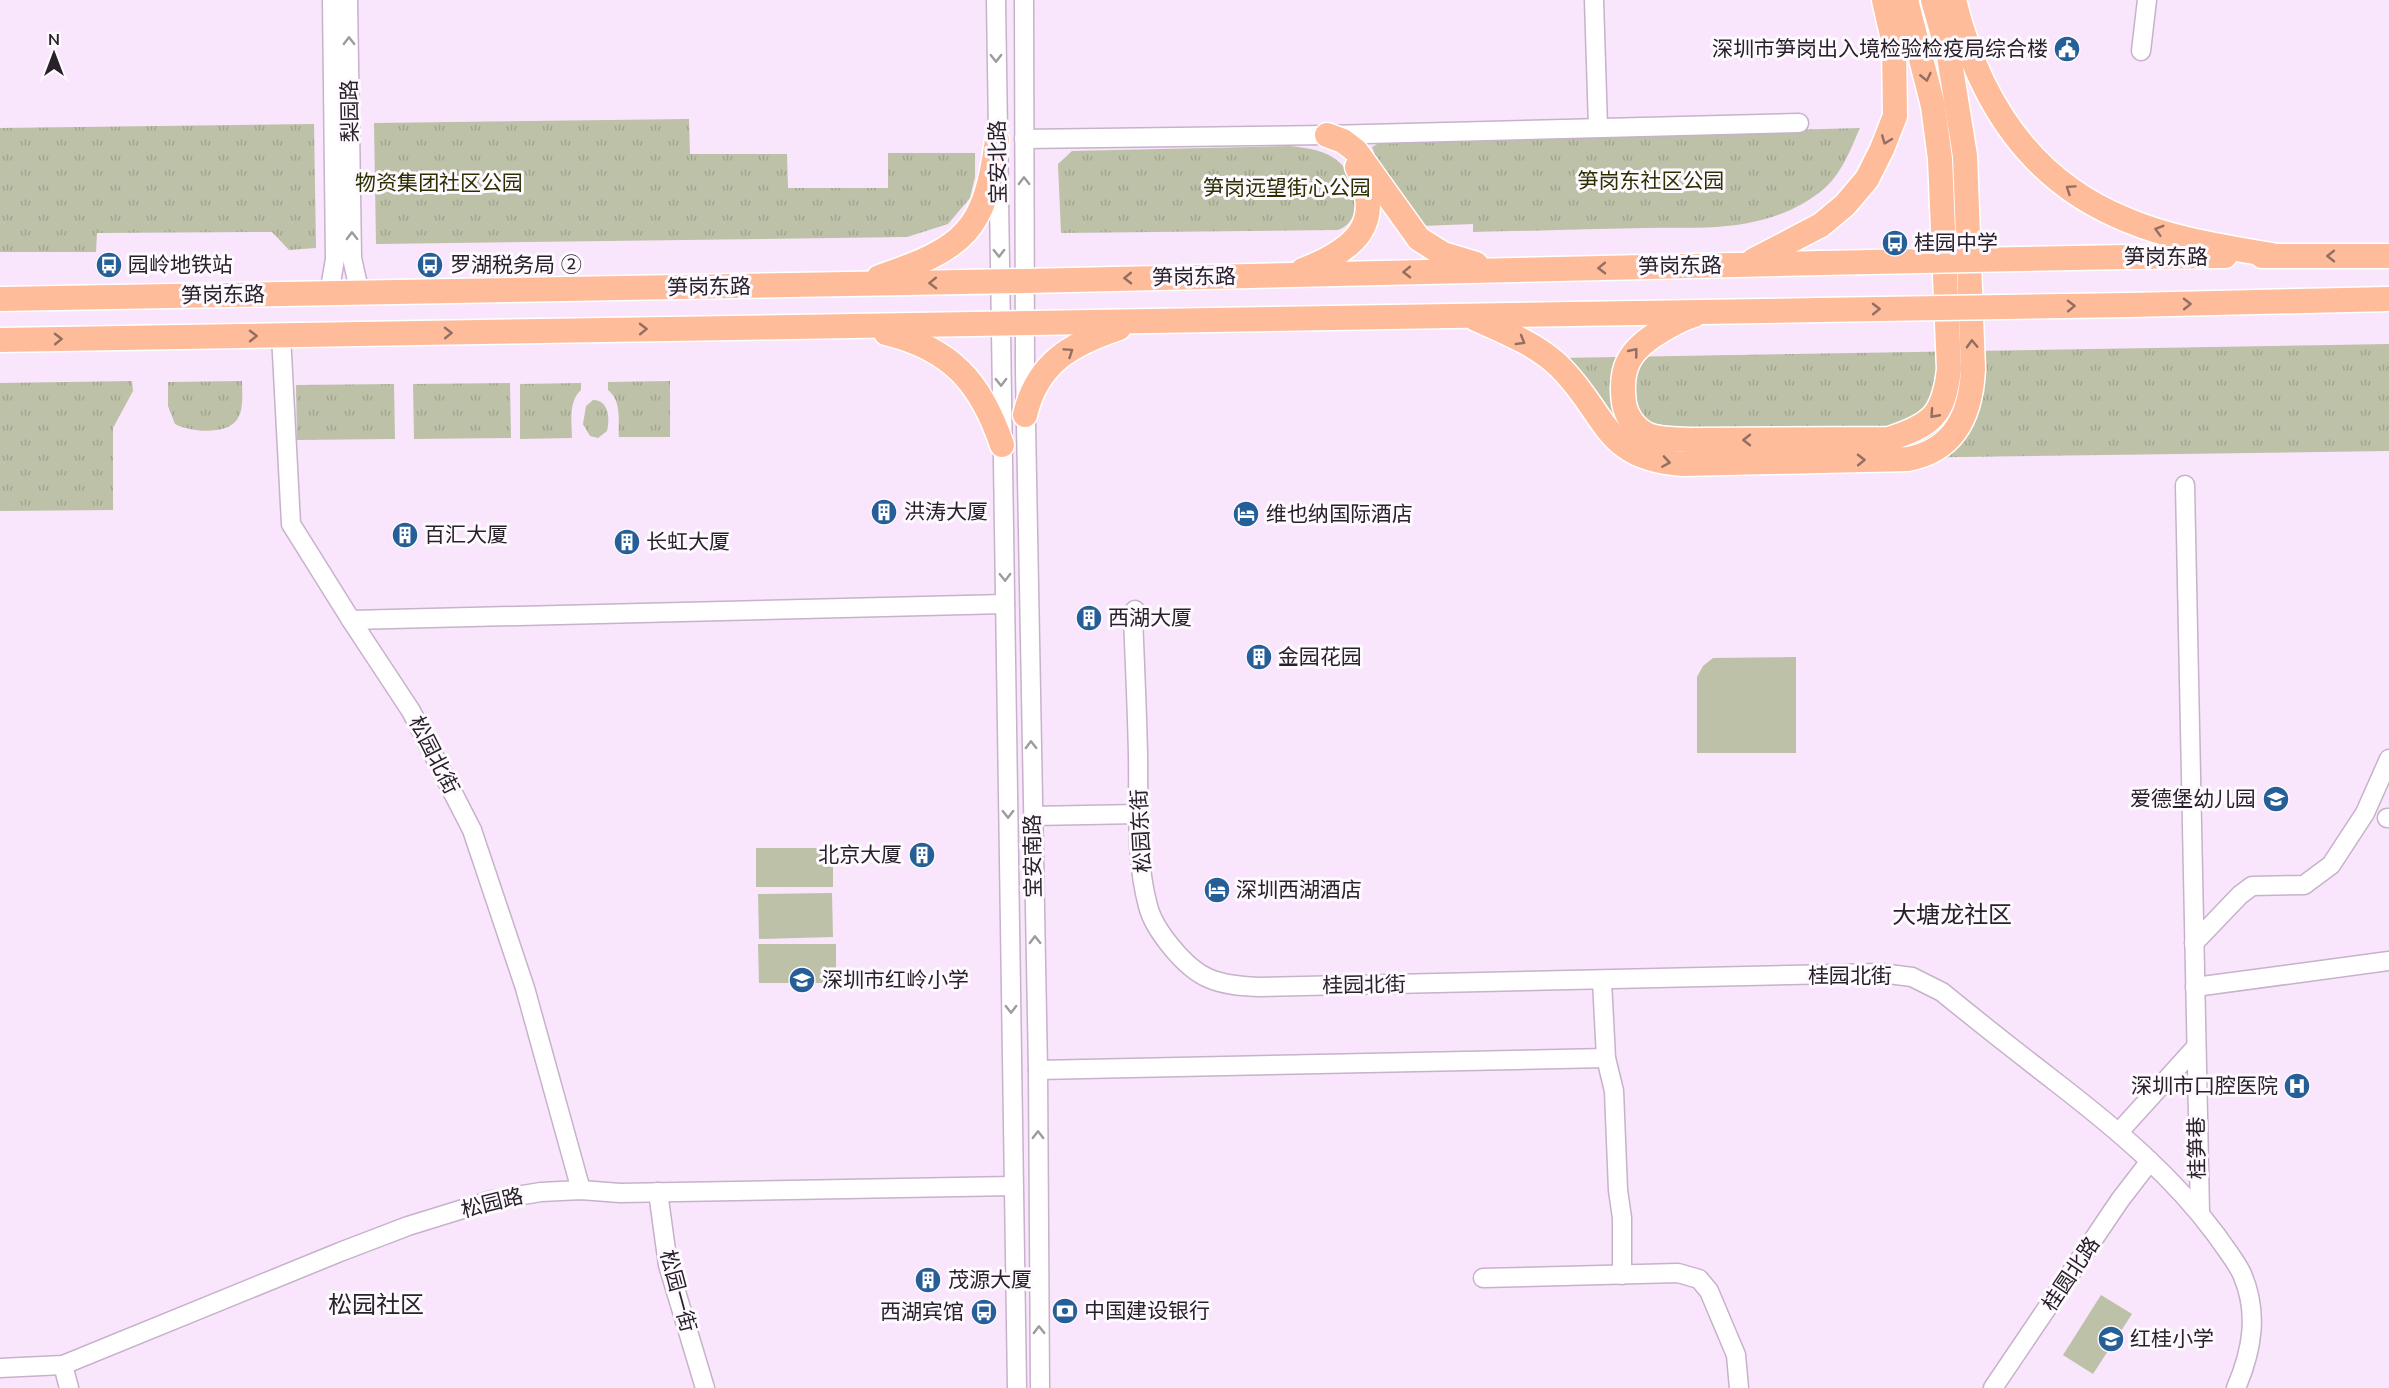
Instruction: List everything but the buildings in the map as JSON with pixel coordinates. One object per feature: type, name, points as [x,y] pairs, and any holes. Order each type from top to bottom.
[{"type":"main road","points":[[1745,264],[1821,225],[1845,205],[1867,179],[1895,116],[1894,44],[1884,0]]},
{"type":"main road","points":[[1713,310],[1689,316],[1654,335],[1643,343],[1627,363],[1623,376],[1625,408],[1631,422],[1646,434],[1664,439],[1688,440],[1889,439],[1915,431],[1930,420],[1941,407],[1946,392],[1949,369],[1940,159],[1933,106],[1906,0]]},
{"type":"main road","points":[[1469,316],[1504,332],[1558,365],[1589,400],[1616,441],[1631,452],[1647,458],[1665,463],[1683,464],[1908,459],[1925,456],[1940,448],[1962,420],[1972,387],[1973,369],[1965,156],[1949,56],[1933,0]]},
{"type":"main road","points":[[1954,0],[1963,37],[1982,84],[2001,117],[2031,156],[2064,185],[2094,205],[2121,218],[2210,244],[2277,256]]},
{"type":"main road","points":[[1327,135],[1343,141],[1356,151],[1419,239],[1443,254],[1500,271]]},
{"type":"main road","points":[[1290,274],[1327,261],[1346,248],[1363,230],[1368,216],[1369,202],[1360,172],[1348,154],[1327,135]]},
{"type":"main road","points":[[859,284],[931,257],[965,234],[986,201],[997,140]]},
{"type":"main road","name":"笋岗东路","points":[[0,299],[1025,281],[2127,257],[2389,256]]},
{"type":"main road","name":"笋岗东路","points":[[0,340],[2389,299]]},
{"type":"main road","points":[[1025,415],[1035,384],[1053,363],[1086,341],[1138,322]]},
{"type":"main road","points":[[858,326],[914,341],[938,352],[974,386],[986,405],[1002,445]]},
{"type":"street","name":"梨园路","points":[[328,294],[335,259],[332,0]]},
{"type":"street","name":"梨园路","points":[[348,0],[352,258],[360,294]]},
{"type":"street","name":"宝安北路","points":[[996,0],[1000,324]]},
{"type":"street","name":"宝安北路","points":[[1024,0],[1025,324]]},
{"type":"street","points":[[1594,0],[1598,127]]},
{"type":"street","points":[[2141,51],[2147,0]]},
{"type":"street","points":[[1024,139],[1327,135],[1799,123]]},
{"type":"street","name":"宝安南路","points":[[1000,324],[1017,1388]]},
{"type":"street","name":"宝安南路","points":[[1025,324],[1038,1070],[1040,1388]]},
{"type":"street","name":"松园北街","points":[[281,335],[291,524],[411,711],[472,830],[525,988],[581,1190]]},
{"type":"street","name":"桂笋巷","points":[[2185,485],[2200,1213]]},
{"type":"street","points":[[351,620],[1005,604]]},
{"type":"street","name":"松园东街","points":[[1135,610],[1133,618],[1139,814],[1142,872],[1148,908],[1171,946],[1185,962],[1207,978],[1231,985],[1258,987]]},
{"type":"street","points":[[2194,943],[2240,895],[2252,886],[2304,885],[2331,865],[2365,813],[2389,759]]},
{"type":"street","points":[[1033,816],[1139,814]]},
{"type":"street","points":[[2195,987],[2389,961]]},
{"type":"street","name":"桂园北街","points":[[1258,987],[1881,973],[1912,977],[1942,993],[2119,1132],[2200,1213],[2242,1274],[2250,1302],[2253,1327],[2250,1348],[2236,1388]]},
{"type":"street","points":[[1602,981],[1606,1058],[1614,1091],[1618,1190],[1622,1218],[1622,1275]]},
{"type":"street","points":[[2119,1132],[2195,1048]]},
{"type":"street","points":[[1038,1070],[1606,1058]]},
{"type":"street","name":"桂圆北路","points":[[1993,1388],[2120,1200],[2150,1161]]},
{"type":"street","name":"松园路","points":[[0,1368],[63,1365],[340,1251],[408,1226],[510,1196],[581,1190],[620,1193],[1013,1186]]},
{"type":"street","name":"松园一街","points":[[658,1192],[668,1265],[705,1388]]},
{"type":"street","points":[[1483,1278],[1678,1273],[1699,1279],[1709,1291],[1736,1354],[1739,1388]]},
{"type":"street","points":[[63,1365],[69,1388]]},
{"type":"green space","name":"物资集团社区公园","points":[[689,119],[690,154],[787,154],[788,188],[888,188],[888,153],[975,153],[975,177],[970,198],[948,224],[907,237],[376,244],[374,123]]},
{"type":"green space","points":[[314,124],[316,248],[289,250],[272,232],[97,233],[96,252],[0,252],[0,128]]},
{"type":"green space","name":"笋岗东社区公园","points":[[1860,128],[1837,174],[1811,199],[1784,213],[1766,219],[1730,226],[1702,228],[1473,232],[1473,224],[1421,226],[1378,163],[1372,147],[1379,143],[1401,140]]},
{"type":"green space","name":"笋岗远望街心公园","points":[[1290,146],[1322,152],[1334,158],[1345,169],[1356,198],[1352,217],[1347,225],[1338,230],[1061,233],[1058,164],[1072,151]]},
{"type":"green space","points":[[2389,344],[2389,451],[1661,461],[1638,451],[1558,358]]},
{"type":"green space","points":[[132,381],[133,391],[113,428],[113,510],[0,511],[0,383]]},
{"type":"green space","points":[[242,381],[241,410],[233,424],[226,428],[208,431],[175,424],[168,406],[168,382]]},
{"type":"green space","points":[[670,381],[670,437],[619,437],[617,405],[608,390],[608,382]]},
{"type":"green space","points":[[510,383],[511,438],[414,439],[413,384]]},
{"type":"green space","points":[[581,383],[581,390],[572,406],[572,438],[520,439],[520,384]]},
{"type":"green space","points":[[394,384],[395,439],[297,440],[296,385]]},
{"type":"green space","points":[[593,400],[602,403],[608,416],[607,431],[598,438],[590,436],[583,424],[586,406]]},
{"type":"green space","points":[[1796,657],[1796,753],[1697,753],[1697,677],[1703,666],[1713,658]]},
{"type":"green space","points":[[756,848],[833,848],[833,887],[756,887]]},
{"type":"green space","points":[[832,893],[833,937],[759,939],[758,894]]},
{"type":"green space","points":[[758,944],[836,944],[836,983],[759,983]]},
{"type":"green space","points":[[2101,1295],[2132,1314],[2093,1374],[2063,1355]]},
{"type":"place","name":"深圳市笋岗出入境检验检疫局综合楼","points":[[2067,49]]},
{"type":"place","name":"桂园中学","points":[[1895,243]]},
{"type":"place","name":"园岭地铁站","points":[[109,265]]},
{"type":"place","name":"罗湖税务局 ②","points":[[430,265]]},
{"type":"place","name":"洪涛大厦","points":[[884,512]]},
{"type":"place","name":"维也纳国际酒店","points":[[1246,514]]},
{"type":"place","name":"百汇大厦","points":[[405,535]]},
{"type":"place","name":"长虹大厦","points":[[627,542]]},
{"type":"place","name":"西湖大厦","points":[[1089,618]]},
{"type":"place","name":"金园花园","points":[[1259,657]]},
{"type":"place","name":"爱德堡幼儿园","points":[[2276,799]]},
{"type":"place","name":"北京大厦","points":[[922,855]]},
{"type":"place","name":"深圳西湖酒店","points":[[1217,890]]},
{"type":"place","name":"深圳市红岭小学","points":[[802,980]]},
{"type":"place","name":"深圳市口腔医院","points":[[2297,1086]]},
{"type":"place","name":"茂源大厦","points":[[928,1280]]},
{"type":"place","name":"中国建设银行","points":[[1065,1311]]},
{"type":"place","name":"西湖宾馆","points":[[984,1312]]},
{"type":"place","name":"红桂小学","points":[[2111,1339]]},
{"type":"district","name":"大塘龙社区","points":[[1952,915]]},
{"type":"district","name":"松园社区","points":[[376,1305]]}]
